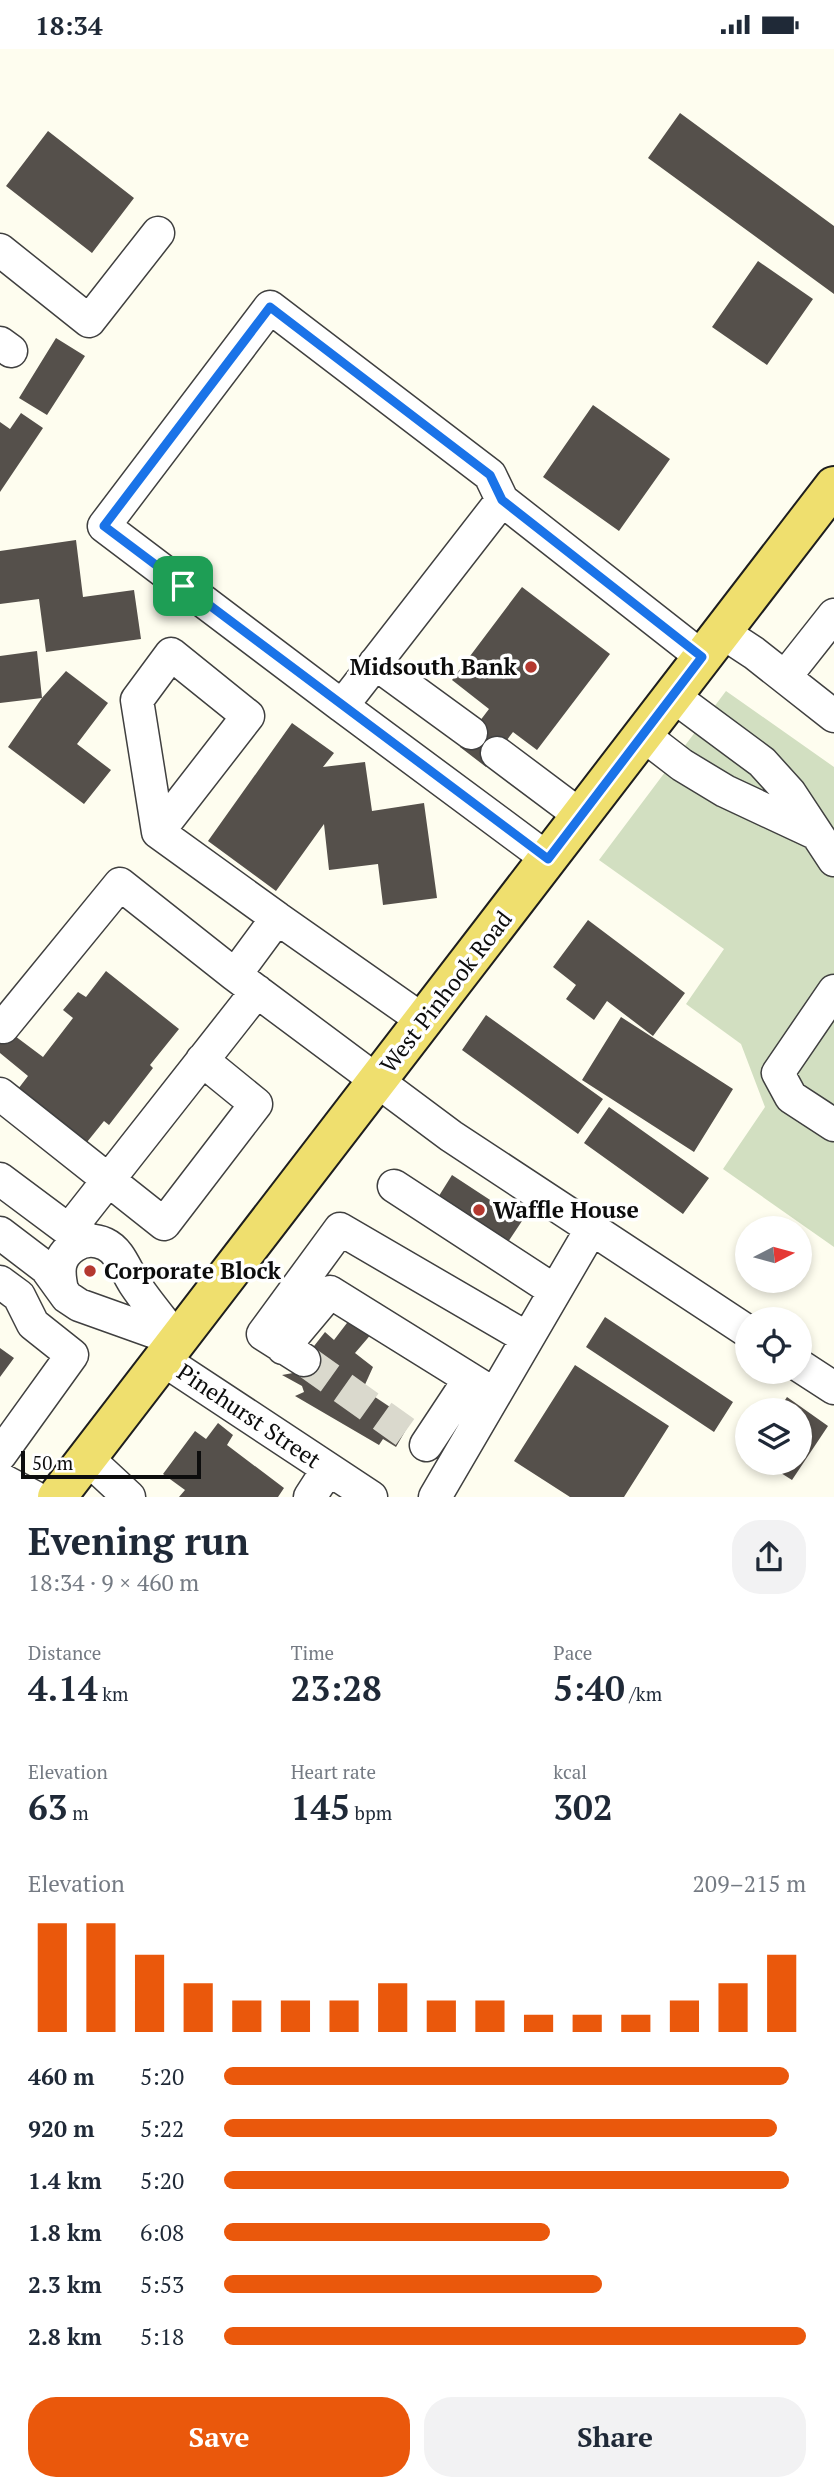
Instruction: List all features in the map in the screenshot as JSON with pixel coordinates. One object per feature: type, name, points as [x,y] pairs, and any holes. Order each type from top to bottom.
[{"type":"main road","name":"West Pinhook Road","points":[[57,1497],[834,486]]},
{"type":"street","points":[[0,250],[89,321],[158,233]]},
{"type":"street","points":[[548,859],[104,526],[270,307],[490,475],[502,500],[712,644],[785,677],[834,716]]},
{"type":"street","points":[[342,706],[502,500]]},
{"type":"street","points":[[785,677],[834,615]]},
{"type":"street","points":[[158,832],[248,716],[171,654],[137,700],[158,832],[424,1021]]},
{"type":"street","points":[[375,663],[471,733]]},
{"type":"street","points":[[673,696],[762,762],[790,793],[834,860]]},
{"type":"street","points":[[643,736],[682,765],[725,791],[817,834]]},
{"type":"street","points":[[497,753],[581,816]]},
{"type":"street","points":[[3,1027],[120,884],[246,983],[451,1136],[735,1323]]},
{"type":"street","points":[[62,1290],[58,1269],[64,1255],[75,1245],[108,1180],[202,1060],[246,983],[277,919]]},
{"type":"street","points":[[834,991],[778,1073],[791,1097],[834,1125]]},
{"type":"street","points":[[0,1094],[164,1224],[256,1104],[202,1060]]},
{"type":"street","points":[[0,1179],[79,1235],[104,1244],[117,1253],[170,1349]]},
{"type":"street","points":[[394,1186],[555,1291]]},
{"type":"street","points":[[455,1462],[415,1439],[482,1387],[527,1338],[592,1229]]},
{"type":"street","points":[[482,1387],[330,1292],[294,1354],[263,1334],[341,1230],[527,1338]]},
{"type":"street","points":[[0,1233],[46,1268],[67,1297],[170,1349]]},
{"type":"street","points":[[0,1282],[19,1296],[33,1324],[72,1355],[0,1455]]},
{"type":"street","name":"Pinehurst Street","points":[[170,1349],[328,1469],[371,1497]]},
{"type":"street","points":[[812,1374],[834,1388]]},
{"type":"street","points":[[435,1497],[455,1462],[482,1387]]},
{"type":"street","points":[[87,1458],[136,1491]]},
{"type":"street","points":[[310,1497],[328,1469]]},
{"type":"street","points":[[0,1479],[34,1497]]},
{"type":"green space","points":[[726,691],[834,767],[834,1247],[812,1232],[812,1216],[790,1216],[723,1169],[765,1107],[741,1044],[686,1004],[724,949],[599,860]]},
{"type":"building","points":[[680,113],[834,226],[834,294],[648,158]]},
{"type":"building","points":[[48,131],[134,198],[92,253],[6,186]]},
{"type":"building","points":[[758,261],[813,299],[767,365],[712,327]]},
{"type":"building","points":[[56,338],[85,356],[47,415],[19,398]]},
{"type":"building","points":[[593,405],[670,459],[619,531],[543,477]]},
{"type":"building","points":[[21,413],[43,428],[0,492],[0,422],[10,429]]},
{"type":"building","points":[[76,540],[83,597],[134,590],[141,639],[46,652],[39,599],[0,604],[0,551]]},
{"type":"building","name":"Midsouth Bank","points":[[522,587],[610,654],[537,750],[513,732],[486,767],[460,747],[489,709],[452,680]]},
{"type":"building","points":[[37,651],[42,698],[0,703],[0,656]]},
{"type":"building","points":[[66,671],[108,703],[77,744],[111,770],[84,804],[8,747],[42,698]]},
{"type":"building","points":[[292,723],[334,753],[323,767],[365,762],[372,811],[424,803],[437,898],[383,905],[378,864],[329,870],[324,824],[276,891],[208,841]]},
{"type":"building","points":[[588,920],[685,993],[653,1036],[607,1001],[594,1020],[566,999],[576,985],[553,967]]},
{"type":"building","points":[[106,971],[179,1029],[150,1065],[153,1068],[109,1125],[104,1121],[83,1147],[15,1093],[28,1076],[0,1053],[0,1030],[3,1027],[43,1057],[73,1018],[63,1010],[78,992],[86,997]]},
{"type":"building","points":[[486,1015],[603,1099],[578,1134],[462,1050]]},
{"type":"building","points":[[621,1017],[733,1089],[694,1152],[582,1080]]},
{"type":"building","points":[[609,1107],[709,1178],[683,1214],[584,1143]]},
{"type":"building","name":"Waffle House","points":[[452,1175],[522,1221],[506,1245],[437,1199]]},
{"type":"building","points":[[605,1317],[733,1402],[714,1432],[586,1347]]},
{"type":"building","points":[[350,1319],[373,1332],[355,1353],[373,1367],[363,1389],[411,1421],[396,1447],[383,1439],[379,1445],[295,1396],[304,1392],[302,1386],[282,1375],[293,1373],[325,1332],[334,1340]]},
{"type":"building","points":[[0,1348],[14,1358],[0,1377]]},
{"type":"building","points":[[575,1365],[669,1426],[624,1497],[570,1497],[514,1461]]},
{"type":"building","points":[[812,1415],[828,1426],[812,1450]]},
{"type":"building","points":[[218,1423],[233,1435],[227,1445],[284,1488],[278,1497],[179,1497],[185,1490],[163,1474],[195,1431],[206,1439]]},
{"type":"tunnel","points":[[304,1360],[405,1432]]},
{"type":"place","name":"Midsouth Bank","points":[[531,667]]},
{"type":"place","name":"Waffle House","points":[[479,1210]]},
{"type":"place","name":"Corporate Block","points":[[90,1271]]},
{"type":"route","points":[[270,307],[490,475],[502,500],[702,657],[548,859],[183,586],[104,526],[270,307]]}]
